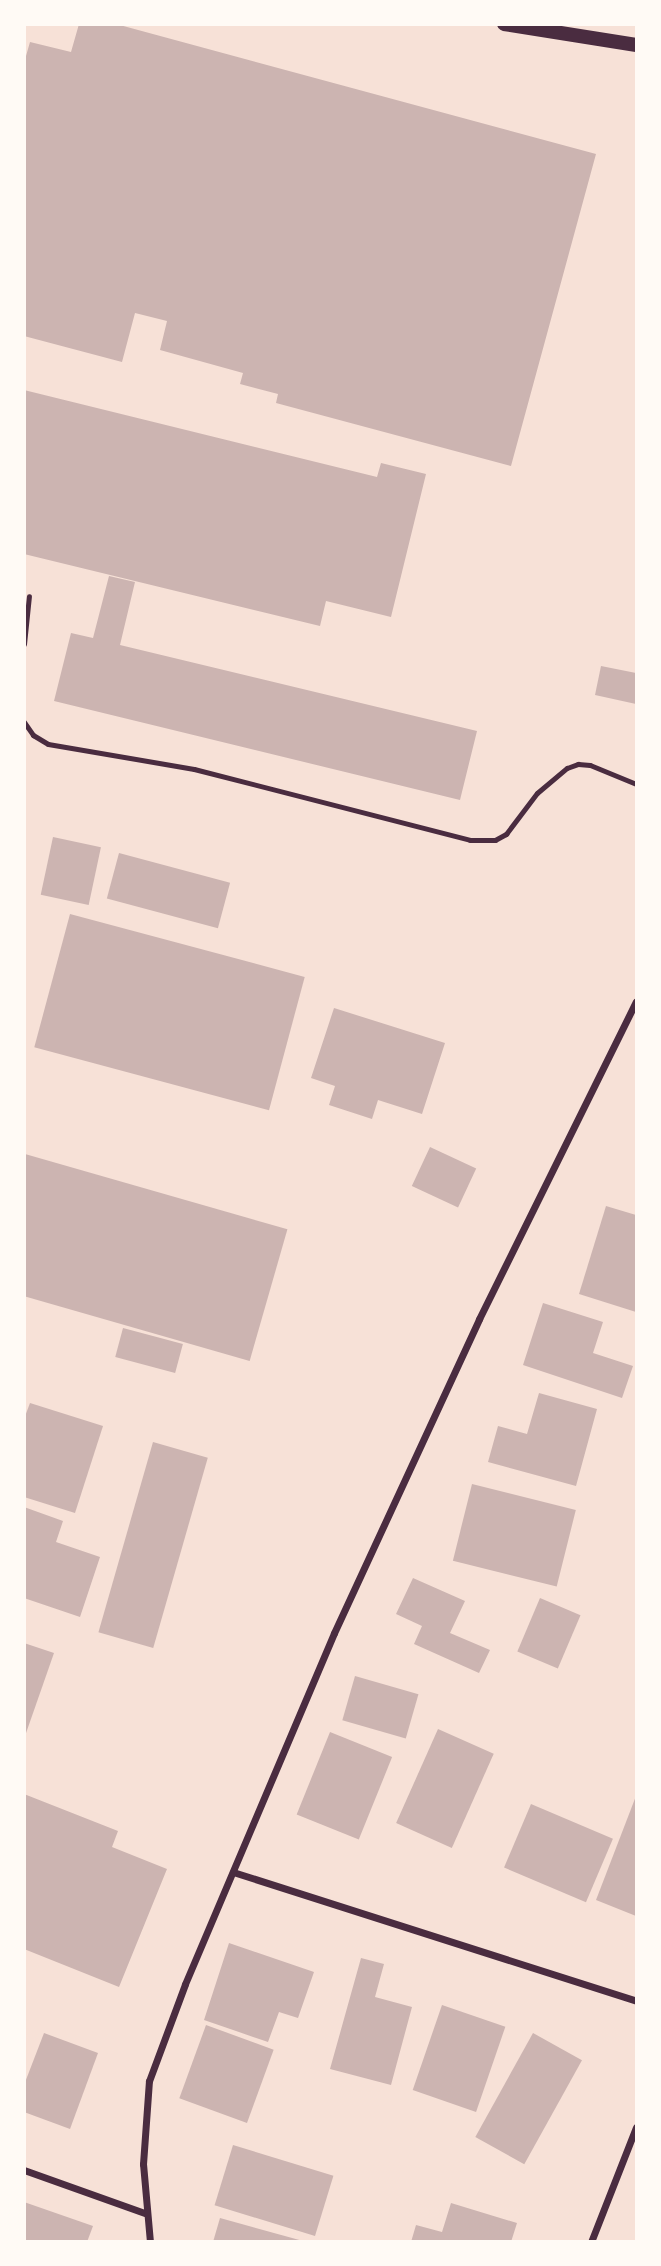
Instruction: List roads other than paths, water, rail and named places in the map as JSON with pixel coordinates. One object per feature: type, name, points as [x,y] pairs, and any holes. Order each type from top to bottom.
[{"type":"main road","points":[[504,24],[636,45]]},
{"type":"street","points":[[150,2242],[145,2213],[143,2164],[149,2081],[185,1984],[334,1633],[479,1319],[636,1002]]},
{"type":"street","points":[[233,1872],[636,2001]]},
{"type":"street","points":[[591,2242],[636,2127]]},
{"type":"street","points":[[24,2170],[145,2213]]},
{"type":"lane","points":[[24,644],[29,596]]},
{"type":"lane","points":[[24,722],[33,735],[48,744],[194,769],[470,840],[495,840],[506,834],[537,793],[567,768],[578,764],[590,765],[636,784]]}]
